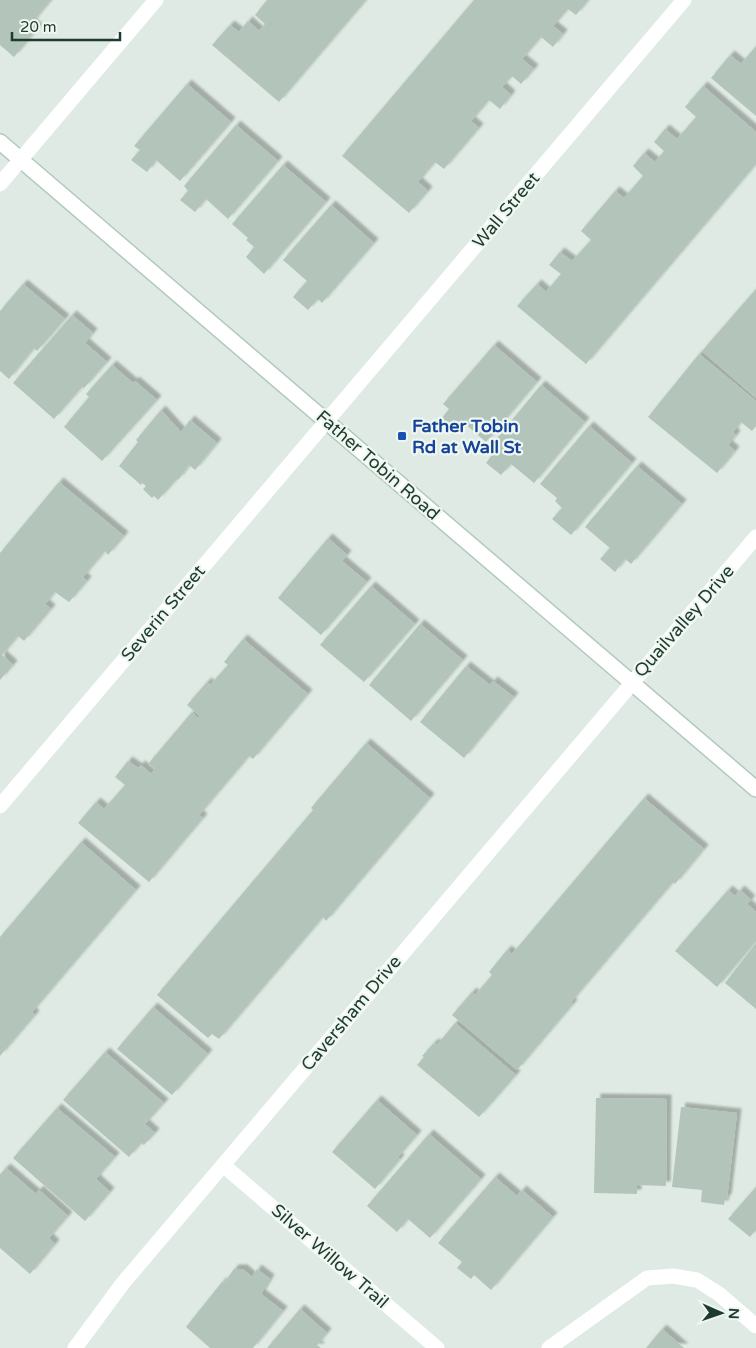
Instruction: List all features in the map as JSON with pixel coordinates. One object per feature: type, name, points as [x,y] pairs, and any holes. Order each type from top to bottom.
[{"type":"street","points":[[0,184],[156,0]]},
{"type":"street","name":"Wall Street","points":[[327,420],[684,0]]},
{"type":"street","name":"Father Tobin Road","points":[[0,142],[756,788]]},
{"type":"street","name":"Severin Street","points":[[0,806],[327,420]]},
{"type":"street","name":"Quailvalley Drive","points":[[632,682],[756,537]]},
{"type":"street","name":"Caversham Drive","points":[[75,1348],[123,1283],[632,682]]},
{"type":"street","name":"Silver Willow Trail","points":[[223,1164],[437,1348]]},
{"type":"street","points":[[549,1348],[647,1278],[673,1276],[697,1280],[719,1294],[756,1326]]},
{"type":"building","points":[[0,0],[51,0],[32,23],[38,28],[14,57],[0,45]]},
{"type":"building","points":[[267,0],[366,0],[279,102],[212,45],[230,25],[239,32],[248,21],[259,31],[265,24],[255,15]]},
{"type":"building","points":[[474,0],[588,0],[576,15],[568,9],[553,26],[563,34],[553,47],[541,37],[522,59],[534,69],[521,84],[512,76],[502,87],[511,95],[500,109],[489,100],[471,121],[479,128],[444,169],[435,162],[418,182],[428,191],[409,213],[342,156]]},
{"type":"building","points":[[756,46],[756,116],[711,78],[730,55],[741,64]]},
{"type":"building","points":[[187,84],[231,122],[180,181],[156,160],[147,172],[131,160],[140,150],[134,146]]},
{"type":"building","points":[[703,86],[756,132],[756,164],[586,364],[517,306],[537,284],[546,292],[561,274],[549,265],[560,252],[572,261],[591,240],[581,231],[615,191],[624,198],[643,176],[633,166],[644,153],[655,162],[664,151],[654,142],[665,129],[677,139],[696,117],[685,107]]},
{"type":"building","points":[[236,125],[278,161],[228,219],[206,199],[195,212],[180,200],[188,191],[184,186]]},
{"type":"building","points":[[283,165],[326,202],[264,274],[246,257],[254,247],[246,240],[248,238],[232,224]]},
{"type":"building","points":[[331,205],[374,243],[322,303],[318,299],[308,310],[293,297],[307,281],[283,260]]},
{"type":"building","points":[[23,284],[65,319],[37,351],[34,348],[9,379],[0,371],[0,311]]},
{"type":"building","points":[[756,289],[756,398],[702,351]]},
{"type":"building","points":[[72,315],[93,333],[85,343],[107,362],[54,419],[13,383]]},
{"type":"building","points":[[494,345],[537,382],[486,442],[464,423],[453,435],[439,422],[449,409],[443,404]]},
{"type":"building","points":[[699,354],[756,401],[756,426],[752,431],[741,422],[733,432],[736,435],[728,445],[735,451],[717,473],[648,417]]},
{"type":"building","points":[[112,365],[157,400],[102,461],[64,427],[89,397],[86,394]]},
{"type":"building","points":[[541,385],[585,422],[534,483],[511,464],[501,475],[486,463],[495,451],[490,447]]},
{"type":"building","points":[[161,410],[181,432],[190,420],[217,443],[195,470],[189,465],[178,480],[158,500],[154,496],[152,498],[143,489],[146,486],[142,483],[141,485],[119,466],[138,442],[136,440]]},
{"type":"building","points":[[589,426],[632,463],[571,535],[552,519],[562,508],[555,501],[557,498],[540,484]]},
{"type":"building","points":[[637,466],[682,504],[631,564],[625,559],[615,572],[600,559],[610,548],[585,527]]},
{"type":"building","points":[[59,482],[124,536],[108,555],[105,551],[83,577],[87,581],[69,602],[55,592],[45,604],[51,609],[24,641],[18,636],[2,655],[13,665],[0,680],[0,553]]},
{"type":"building","points":[[328,538],[347,555],[342,561],[367,582],[321,635],[278,598]]},
{"type":"building","points":[[371,586],[415,624],[364,682],[320,645]]},
{"type":"building","points":[[420,624],[463,660],[411,721],[369,685]]},
{"type":"building","points":[[243,639],[308,694],[253,759],[249,756],[199,815],[203,818],[149,882],[78,823],[96,802],[104,809],[125,785],[115,777],[128,761],[138,768],[141,765],[151,774],[155,769],[148,764],[192,712],[198,718],[200,716],[187,705],[207,682],[210,685],[228,665],[224,662]]},
{"type":"building","points":[[466,666],[490,685],[493,681],[514,697],[464,758],[420,722]]},
{"type":"building","points":[[366,743],[430,798],[326,921],[323,917],[219,1039],[212,1034],[208,1038],[157,995],[313,810],[311,808]]},
{"type":"building","points":[[644,798],[704,849],[675,884],[673,882],[571,1002],[573,1004],[517,1070],[452,1015],[472,992],[475,995],[492,975],[489,972],[507,950],[512,954]]},
{"type":"building","points":[[81,842],[136,890],[32,1012],[35,1015],[0,1056],[0,937]]},
{"type":"building","points":[[728,890],[735,896],[740,890],[751,900],[747,904],[756,912],[756,941],[717,987],[675,951]]},
{"type":"building","points":[[756,943],[756,1009],[725,983]]},
{"type":"building","points":[[153,1007],[208,1054],[172,1095],[117,1049]]},
{"type":"building","points":[[455,1023],[516,1075],[479,1117],[417,1065],[424,1057],[422,1056],[434,1043],[437,1045]]},
{"type":"building","points":[[105,1052],[164,1103],[145,1124],[155,1133],[144,1145],[141,1143],[129,1157],[63,1100]]},
{"type":"building","points":[[596,1098],[667,1099],[666,1186],[637,1185],[637,1194],[594,1193]]},
{"type":"building","points":[[377,1100],[417,1135],[375,1189],[332,1152]]},
{"type":"building","points":[[681,1107],[737,1113],[727,1199],[725,1199],[724,1205],[701,1202],[702,1190],[672,1187]]},
{"type":"building","points":[[57,1108],[115,1157],[96,1179],[110,1192],[85,1221],[13,1158]]},
{"type":"building","points":[[429,1134],[481,1179],[430,1238],[408,1219],[397,1232],[367,1206]]},
{"type":"building","points":[[6,1168],[36,1194],[39,1190],[68,1216],[49,1238],[55,1244],[30,1274],[0,1248],[0,1174]]},
{"type":"building","points":[[495,1177],[517,1196],[522,1190],[553,1217],[491,1290],[474,1275],[471,1279],[457,1268],[462,1262],[438,1243]]},
{"type":"building","points":[[756,1187],[756,1230],[750,1237],[728,1219]]},
{"type":"building","points":[[234,1269],[243,1269],[252,1277],[257,1269],[270,1279],[261,1294],[283,1311],[253,1348],[210,1348],[186,1327]]},
{"type":"building","points":[[300,1309],[327,1333],[317,1345],[321,1348],[267,1348]]},
{"type":"building","points":[[662,1329],[684,1348],[646,1348]]},
{"type":"place","name":"Father Tobin Rd at Wall St","points":[[402,436]]}]
